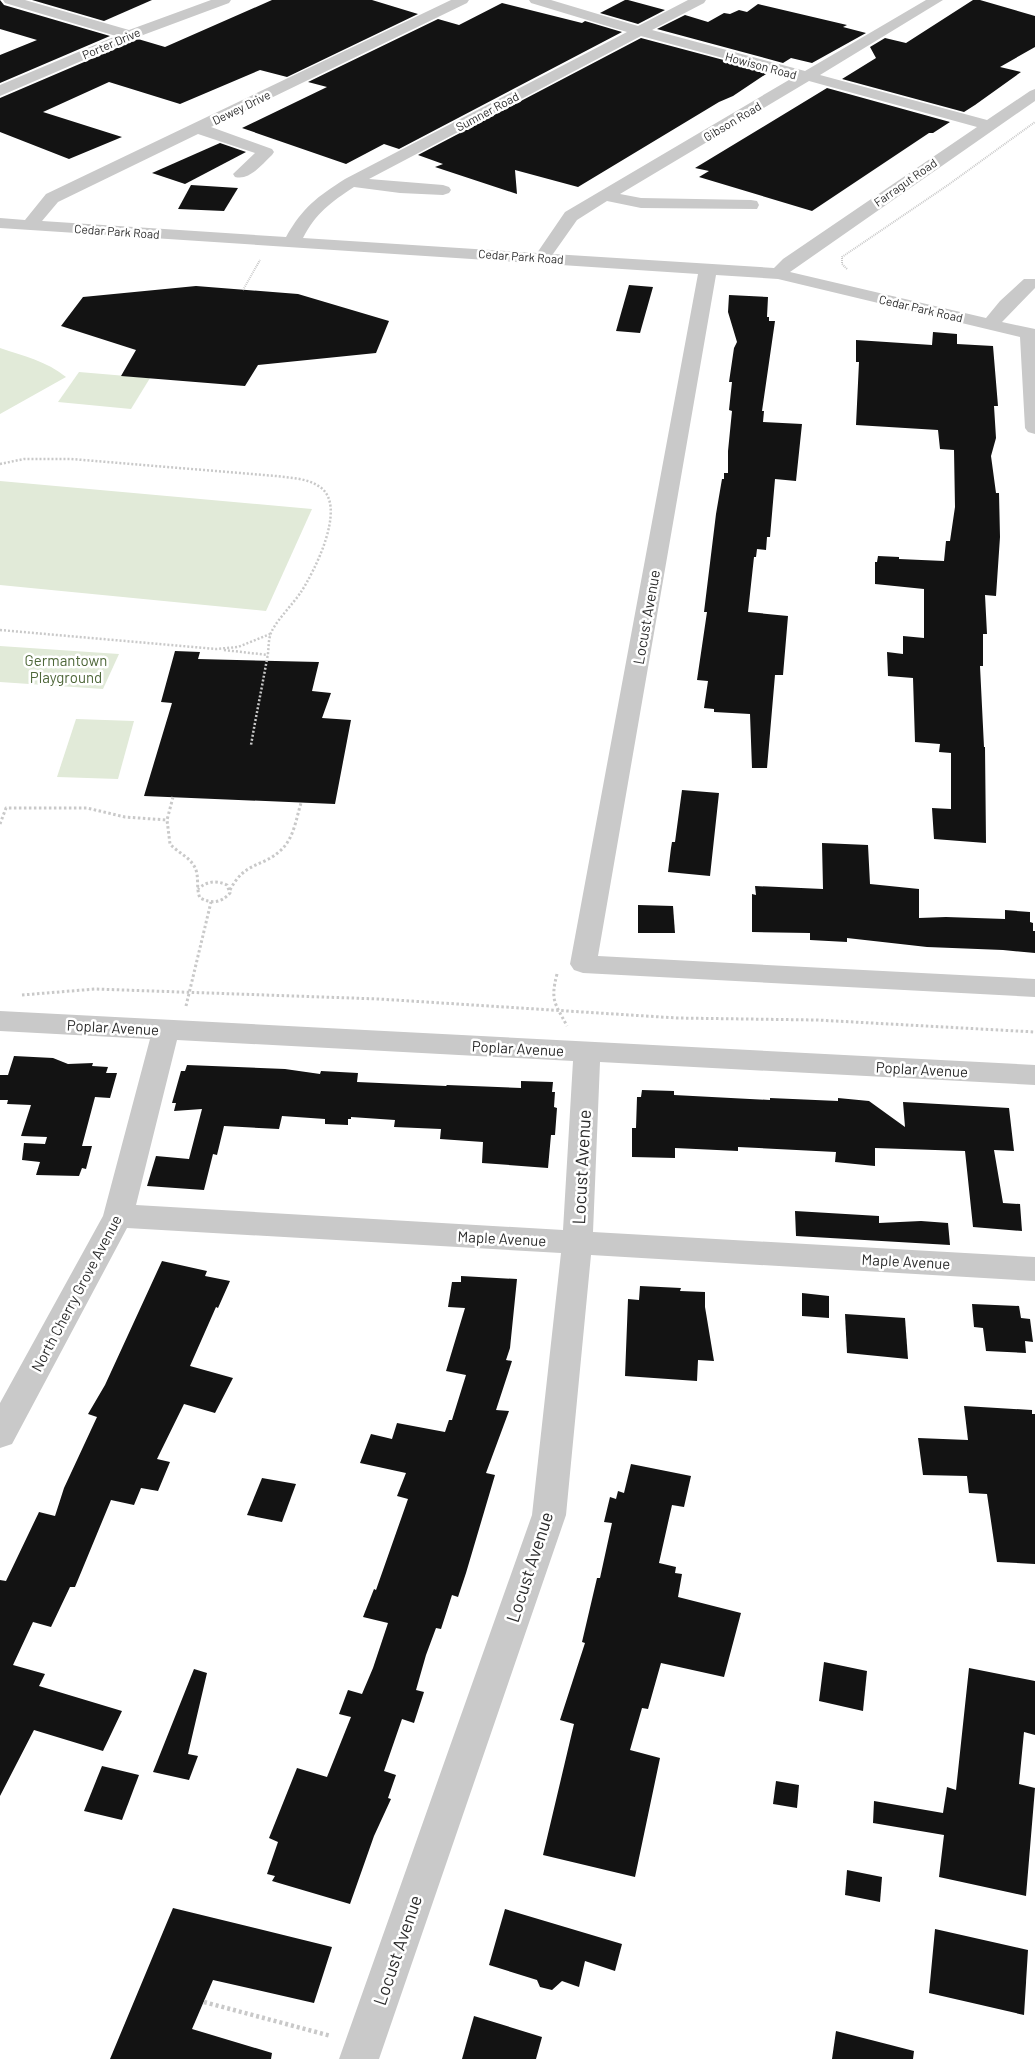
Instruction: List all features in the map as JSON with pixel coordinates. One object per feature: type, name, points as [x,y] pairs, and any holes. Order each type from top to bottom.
[{"type":"street","points":[[10,0],[130,35]]},
{"type":"street","name":"Porter Drive","points":[[0,91],[130,35],[224,0]]},
{"type":"street","name":"Dewey Drive","points":[[29,225],[52,198],[462,0]]},
{"type":"street","name":"Howison Road","points":[[536,0],[640,31],[988,125]]},
{"type":"street","name":"Sumner Road","points":[[292,242],[305,218],[325,199],[352,182],[699,0]]},
{"type":"street","name":"Gibson Road","points":[[542,258],[571,216],[936,0]]},
{"type":"street","name":"Farragut Road","points":[[778,274],[789,263],[1035,94]]},
{"type":"street","points":[[196,128],[266,152],[240,174]]},
{"type":"street","points":[[352,182],[400,188],[443,190]]},
{"type":"street","points":[[605,196],[641,203],[751,205]]},
{"type":"street","name":"Cedar Park Road","points":[[0,223],[778,274],[1032,334]]},
{"type":"street","name":"Locust Avenue","points":[[571,966],[708,269]]},
{"type":"street","points":[[990,324],[1006,305],[1030,283]]},
{"type":"street","points":[[1032,334],[1035,428]]},
{"type":"street","points":[[571,966],[1035,988]]},
{"type":"street","name":"Poplar Avenue","points":[[0,1021],[1035,1075]]},
{"type":"street","name":"North Cherry Grove Avenue","points":[[0,1434],[118,1216],[166,1030]]},
{"type":"street","name":"Locust Avenue","points":[[362,2052],[549,1514],[577,1242],[578,1051]]},
{"type":"street","name":"Maple Avenue","points":[[118,1216],[1035,1269]]},
{"type":"path","points":[[847,269],[842,264],[842,256],[948,185],[1035,122]]},
{"type":"path","points":[[243,290],[270,241]]},
{"type":"path","points":[[0,464],[24,459],[71,459],[276,476],[301,479],[320,487],[327,494],[330,520],[325,544],[301,592],[270,634],[268,655],[250,745]]},
{"type":"path","points":[[0,630],[155,646],[216,649],[268,655]]},
{"type":"path","points":[[216,649],[238,647],[270,634]]},
{"type":"path","points":[[172,797],[167,820],[170,844],[194,866],[200,898],[211,902],[223,900],[228,895],[236,878],[250,866],[282,850],[292,834],[301,803]]},
{"type":"path","points":[[0,824],[6,808],[87,808],[125,817],[167,820]]},
{"type":"path","points":[[198,889],[208,882],[217,881],[225,883],[230,890]]},
{"type":"path","points":[[189,993],[211,902]]},
{"type":"path","points":[[571,966],[554,984],[554,1004],[569,1029],[578,1051]]},
{"type":"path","points":[[19,996],[95,989],[379,998],[677,1018],[817,1020],[1035,1032]]},
{"type":"path","points":[[204,2002],[362,2052]]},
{"type":"green space","points":[[0,348],[43,363],[66,377],[0,414]]},
{"type":"green space","points":[[79,372],[150,378],[131,409],[58,402]]},
{"type":"green space","points":[[0,481],[312,509],[266,611],[0,585]]},
{"type":"green space","name":"Germantown Playground","points":[[0,646],[119,654],[103,689],[0,682]]},
{"type":"green space","points":[[76,719],[134,721],[118,779],[57,777]]},
{"type":"building","points":[[0,0],[4,5],[110,36],[0,83],[0,55],[37,40],[0,29]]},
{"type":"building","points":[[32,0],[152,0],[104,21]]},
{"type":"building","points":[[272,0],[372,0],[418,14],[287,77],[260,70],[180,104],[109,82],[43,112],[122,137],[69,159],[0,132],[0,98],[138,39],[165,47]]},
{"type":"building","points":[[625,0],[665,10],[638,24],[600,13]]},
{"type":"building","points":[[973,0],[980,0],[1035,16],[1035,47],[1000,67],[1021,72],[964,112],[842,79],[876,58],[870,47],[885,38],[906,43]]},
{"type":"building","points":[[502,3],[582,23],[585,21],[622,32],[399,149],[384,144],[346,164],[242,128],[327,87],[308,82],[438,19],[459,25]]},
{"type":"building","points":[[758,4],[847,25],[843,27],[866,33],[812,63],[791,58],[783,63],[657,29],[685,15],[708,22],[724,13],[730,14],[739,10],[747,12]]},
{"type":"building","points":[[641,38],[769,72],[733,96],[719,102],[578,187],[515,170],[517,194],[435,167],[443,164],[418,155]]},
{"type":"building","points":[[827,88],[950,122],[933,133],[929,133],[812,211],[699,177],[709,171],[695,168]]},
{"type":"building","points":[[220,143],[246,152],[185,184],[152,173]]},
{"type":"building","points":[[191,185],[238,188],[224,211],[178,209]]},
{"type":"building","points":[[629,285],[653,287],[640,333],[616,331]]},
{"type":"building","points":[[196,286],[298,294],[389,321],[376,353],[258,365],[245,386],[121,376],[136,350],[61,326],[83,297]]},
{"type":"building","points":[[729,295],[768,297],[767,317],[769,317],[769,321],[775,321],[762,411],[764,411],[763,422],[802,424],[796,481],[775,479],[770,537],[767,537],[766,550],[757,549],[756,557],[754,557],[748,612],[788,616],[783,675],[775,675],[767,768],[752,768],[750,714],[714,712],[714,709],[704,708],[708,681],[697,680],[707,612],[704,612],[716,514],[722,479],[724,479],[724,473],[728,473],[732,411],[729,410],[732,382],[729,382],[734,348],[737,342],[728,312]]},
{"type":"building","points":[[933,332],[957,334],[957,344],[993,346],[998,406],[994,406],[996,438],[991,456],[996,493],[999,493],[1000,537],[996,596],[985,595],[987,634],[983,634],[983,666],[980,666],[985,747],[986,843],[934,839],[932,808],[951,809],[951,753],[939,752],[940,744],[915,742],[913,678],[888,676],[887,652],[903,654],[903,636],[924,638],[924,589],[875,584],[875,562],[877,562],[878,556],[944,561],[946,541],[950,541],[955,507],[954,450],[940,449],[938,430],[856,425],[859,362],[856,362],[856,340],[932,345]]},
{"type":"building","points":[[175,651],[200,652],[198,659],[319,662],[312,691],[331,693],[322,718],[351,720],[335,804],[144,796],[172,703],[161,702]]},
{"type":"building","points":[[682,790],[719,793],[710,876],[668,872],[672,842],[675,842]]},
{"type":"building","points":[[822,843],[868,845],[870,884],[919,889],[919,918],[1005,919],[1005,910],[1030,912],[1030,922],[1033,923],[1033,931],[1035,931],[1035,953],[927,947],[847,938],[847,942],[810,940],[810,933],[752,932],[752,894],[756,895],[755,886],[823,889]]},
{"type":"building","points":[[638,905],[673,906],[675,933],[638,933]]},
{"type":"building","points":[[14,1056],[53,1058],[68,1064],[93,1063],[92,1066],[108,1067],[106,1073],[117,1073],[110,1098],[95,1097],[82,1146],[92,1146],[86,1169],[82,1168],[79,1176],[36,1175],[40,1162],[22,1160],[24,1143],[45,1144],[47,1137],[21,1136],[31,1105],[7,1104],[8,1100],[0,1100],[0,1075],[8,1075]]},
{"type":"building","points":[[187,1065],[285,1069],[320,1074],[321,1071],[358,1073],[357,1082],[521,1088],[521,1081],[553,1082],[552,1092],[555,1092],[554,1107],[557,1108],[555,1135],[551,1135],[548,1168],[482,1163],[483,1142],[440,1139],[441,1129],[394,1127],[395,1120],[351,1117],[351,1119],[348,1119],[348,1125],[325,1124],[325,1119],[282,1116],[279,1129],[224,1126],[217,1155],[213,1154],[204,1190],[147,1186],[156,1156],[189,1159],[202,1109],[174,1111],[176,1103],[172,1103],[181,1071],[185,1071]]},
{"type":"building","points":[[642,1090],[674,1091],[674,1095],[770,1100],[770,1098],[838,1101],[838,1098],[869,1101],[905,1127],[903,1102],[1009,1108],[1014,1151],[994,1150],[1003,1203],[1020,1204],[1022,1231],[973,1227],[965,1151],[875,1148],[875,1166],[835,1162],[836,1152],[738,1147],[738,1151],[675,1148],[675,1158],[632,1157],[632,1128],[636,1128],[637,1097],[641,1097]]},
{"type":"building","points":[[795,1211],[879,1216],[879,1223],[921,1221],[948,1223],[950,1245],[796,1236]]},
{"type":"building","points":[[162,1261],[207,1271],[205,1276],[230,1281],[218,1308],[216,1307],[190,1366],[233,1378],[215,1413],[184,1404],[157,1459],[170,1462],[158,1491],[141,1488],[134,1505],[111,1500],[75,1587],[70,1587],[51,1627],[33,1622],[13,1665],[45,1674],[39,1686],[122,1711],[103,1751],[34,1730],[0,1796],[0,1580],[6,1581],[39,1512],[55,1516],[64,1488],[97,1417],[88,1414],[105,1385]]},
{"type":"building","points":[[461,1276],[517,1279],[510,1348],[506,1360],[512,1361],[496,1410],[509,1411],[486,1473],[495,1475],[466,1573],[458,1597],[452,1595],[441,1629],[436,1628],[426,1655],[416,1690],[424,1692],[414,1723],[402,1719],[384,1771],[396,1775],[388,1798],[391,1799],[374,1836],[350,1904],[272,1881],[275,1876],[267,1874],[278,1842],[269,1838],[297,1768],[327,1777],[351,1717],[339,1714],[348,1690],[362,1694],[373,1668],[388,1623],[363,1617],[374,1589],[376,1590],[408,1499],[397,1496],[406,1473],[360,1463],[371,1434],[392,1439],[397,1423],[445,1432],[449,1420],[452,1420],[466,1375],[446,1371],[465,1308],[448,1307],[452,1282],[461,1282]]},
{"type":"building","points":[[640,1286],[681,1288],[680,1291],[705,1292],[705,1307],[714,1361],[698,1360],[697,1381],[625,1376],[628,1299],[639,1300]]},
{"type":"building","points":[[802,1293],[829,1296],[829,1318],[802,1316]]},
{"type":"building","points":[[972,1304],[1019,1306],[1021,1318],[1030,1319],[1033,1342],[1025,1341],[1026,1353],[986,1351],[983,1328],[974,1327]]},
{"type":"building","points":[[845,1314],[905,1318],[908,1359],[847,1353]]},
{"type":"building","points":[[964,1406],[1032,1410],[1032,1414],[1035,1414],[1035,1564],[997,1562],[987,1494],[969,1493],[967,1476],[923,1475],[918,1438],[968,1440]]},
{"type":"building","points":[[631,1464],[691,1476],[684,1507],[672,1505],[659,1563],[676,1567],[675,1573],[682,1574],[678,1597],[741,1613],[724,1677],[661,1663],[648,1709],[642,1708],[630,1750],[660,1758],[635,1877],[543,1855],[574,1724],[560,1720],[585,1643],[582,1642],[597,1578],[600,1578],[612,1523],[604,1522],[610,1497],[616,1499],[618,1491],[624,1493]]},
{"type":"building","points":[[262,1478],[296,1484],[282,1522],[247,1515]]},
{"type":"building","points":[[824,1662],[867,1671],[863,1711],[819,1701]]},
{"type":"building","points":[[969,1668],[1035,1681],[1035,1735],[1024,1732],[1019,1784],[1035,1788],[1026,1896],[939,1877],[944,1835],[873,1823],[874,1801],[943,1813],[947,1787],[956,1790]]},
{"type":"building","points":[[194,1669],[207,1673],[188,1754],[198,1756],[189,1780],[153,1772]]},
{"type":"building","points":[[102,1766],[139,1775],[122,1820],[84,1811]]},
{"type":"building","points":[[776,1781],[799,1785],[797,1808],[773,1804]]},
{"type":"building","points":[[847,1870],[882,1877],[880,1902],[845,1895]]},
{"type":"building","points":[[173,1908],[332,1947],[314,2003],[213,1980],[192,2029],[272,2053],[271,2059],[110,2059]]},
{"type":"building","points":[[505,1909],[622,1944],[615,1971],[585,1961],[579,1987],[562,1981],[552,1990],[540,1987],[537,1980],[489,1965]]},
{"type":"building","points":[[935,1929],[1028,1950],[1024,2015],[929,1993]]},
{"type":"building","points":[[474,2016],[542,2037],[536,2059],[462,2059]]},
{"type":"building","points":[[836,2031],[914,2051],[913,2059],[832,2059]]}]
